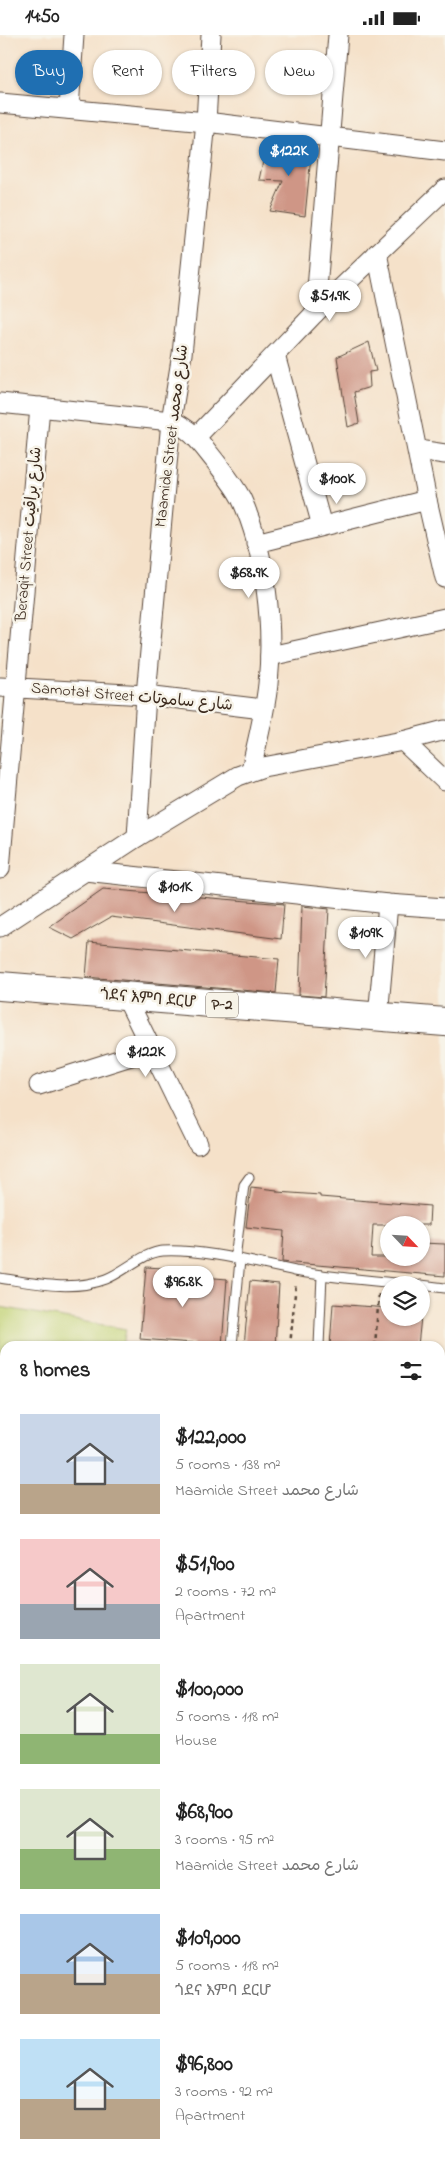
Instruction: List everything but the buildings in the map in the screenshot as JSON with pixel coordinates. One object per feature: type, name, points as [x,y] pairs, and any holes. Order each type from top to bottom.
[{"type":"highway","name":"ጎደና እምባ ደርሆ","points":[[0,986],[445,1022]]},
{"type":"street","points":[[69,109],[74,35]]},
{"type":"street","name":"Maamide Street شارع محمد","points":[[136,837],[146,695],[171,421],[182,354],[206,122],[211,35]]},
{"type":"street","points":[[315,313],[328,137],[338,35]]},
{"type":"street","points":[[0,103],[206,122],[445,151]]},
{"type":"street","points":[[196,437],[315,313],[445,189]]},
{"type":"street","points":[[377,253],[427,500],[445,578]]},
{"type":"street","points":[[275,355],[322,526]]},
{"type":"street","points":[[0,403],[171,421],[180,424],[196,437],[231,481],[247,513],[256,543],[268,610],[270,656],[264,709],[252,770]]},
{"type":"street","name":"Beraqit Street شارع براقيت","points":[[0,869],[8,687],[40,407]]},
{"type":"street","points":[[418,450],[445,454]]},
{"type":"street","points":[[256,543],[427,500]]},
{"type":"street","points":[[270,656],[445,618]]},
{"type":"street","name":"Samotat Street شارع ساموتات","points":[[8,687],[146,695],[264,709]]},
{"type":"street","points":[[0,927],[136,837],[238,776],[252,770],[403,741],[445,730]]},
{"type":"street","points":[[403,741],[445,781]]},
{"type":"street","points":[[85,871],[388,904],[445,908]]},
{"type":"street","points":[[378,1017],[388,904]]},
{"type":"street","points":[[126,997],[150,1050],[198,1144]]},
{"type":"street","points":[[39,1085],[150,1050]]},
{"type":"lane","points":[[232,1341],[244,1185],[249,1178]]},
{"type":"lane","points":[[0,1278],[48,1285],[83,1285],[105,1279],[153,1253],[164,1251],[192,1253],[322,1275],[380,1282]]},
{"type":"lane","points":[[319,1341],[322,1275]]},
{"type":"lane","points":[[430,1286],[445,1288]]},
{"type":"path","points":[[290,1341],[297,1271]]},
{"type":"path","points":[[375,1341],[380,1282]]},
{"type":"green space","points":[[0,1307],[126,1329],[124,1341],[0,1341]]}]
